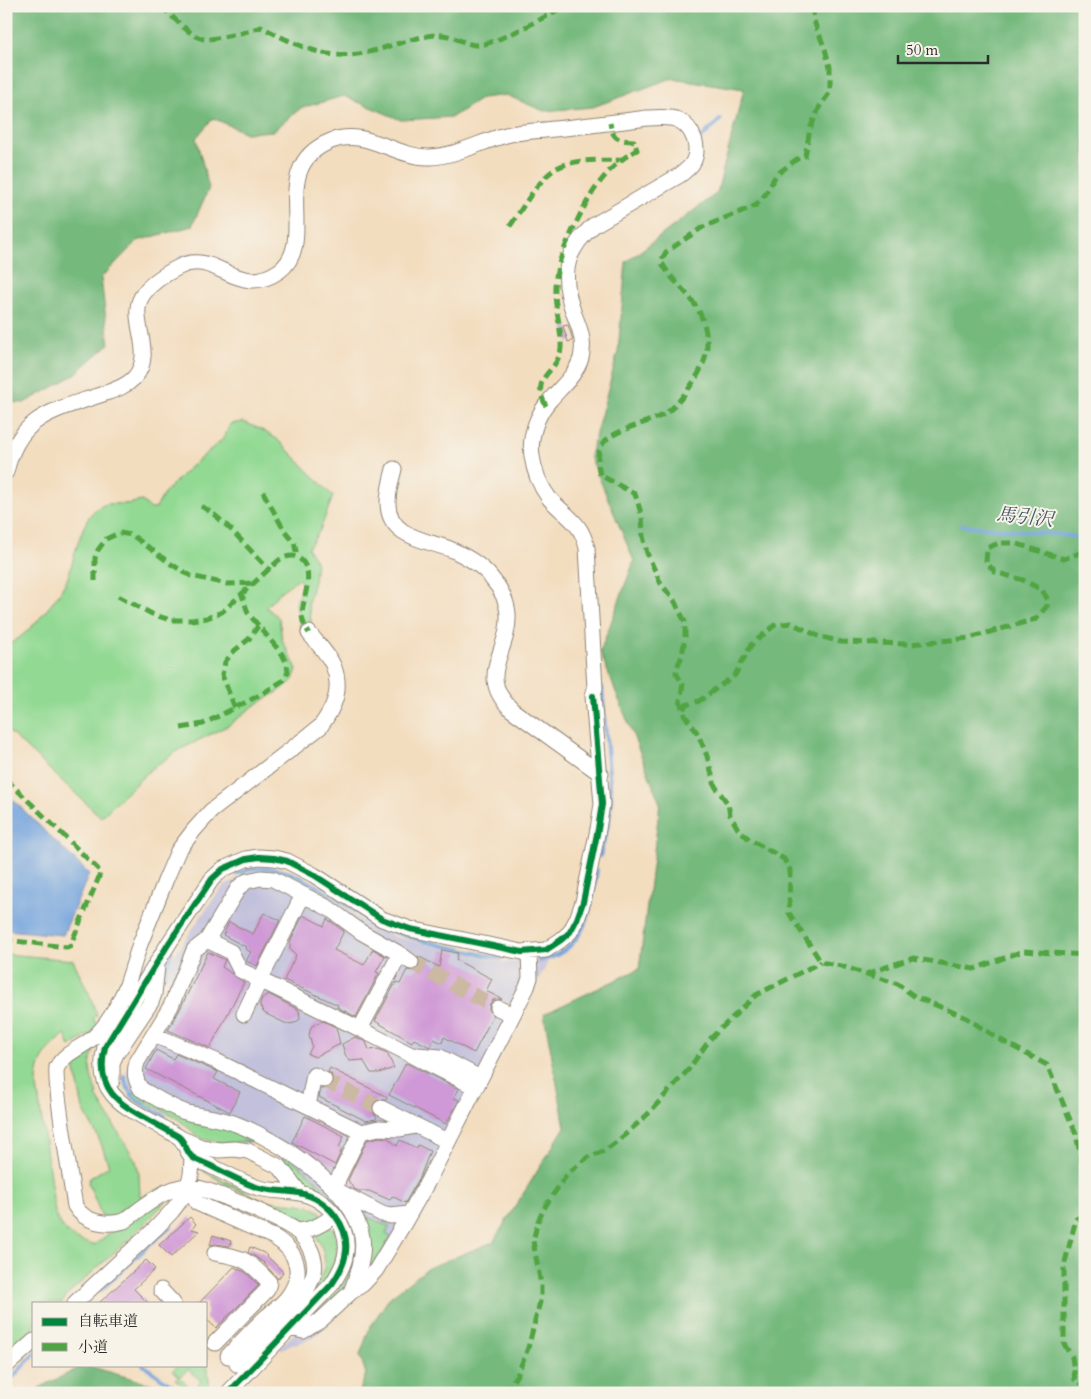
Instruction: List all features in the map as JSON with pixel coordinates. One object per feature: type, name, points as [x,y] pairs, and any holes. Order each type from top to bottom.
[{"type":"street","points":[[6,472],[17,442],[30,426],[46,414],[122,387],[134,377],[143,362],[144,351],[138,314],[139,304],[142,294],[153,284],[177,268],[195,262],[204,263],[239,279],[248,280],[261,280],[282,268],[292,256],[296,239],[295,191],[298,177],[303,164],[311,154],[326,143],[335,139],[357,137],[370,139],[416,156],[446,156],[508,134],[647,118],[677,119],[686,126],[696,143],[691,165],[680,175],[594,225],[578,242],[569,259],[565,282],[568,297],[582,334],[583,346],[576,369],[548,402],[540,415],[532,445],[536,475],[550,498],[580,527],[587,548],[595,679],[594,696],[602,804],[577,919],[570,932],[546,950],[529,952],[508,951],[397,926],[367,910],[301,868],[274,858],[246,859],[233,864],[212,879],[158,962],[118,1005],[100,1031],[66,1056],[63,1072],[66,1097],[80,1192],[83,1208],[88,1219],[109,1224],[124,1221],[170,1190],[188,1186],[216,1192],[296,1231],[309,1247],[315,1264],[314,1273],[308,1287],[297,1303],[239,1359],[228,1393]]},
{"type":"street","points":[[394,469],[388,504],[390,516],[398,528],[411,537],[450,549],[469,558],[482,567],[500,588],[508,613],[507,627],[496,663],[494,678],[496,689],[502,701],[600,774]]},
{"type":"street","points":[[300,1193],[280,1167],[248,1151],[201,1147],[180,1138],[131,1110],[114,1095],[106,1083],[102,1074],[102,1061],[105,1047],[133,988],[140,944],[178,851],[211,811],[320,727],[332,710],[337,693],[337,677],[332,664],[310,633]]},
{"type":"street","points":[[351,1292],[362,1260],[362,1236],[352,1210],[336,1190],[286,1148],[238,1124],[185,1112],[141,1089],[136,1083],[135,1069],[136,1062],[171,1006],[194,950],[207,940],[239,887],[248,881],[261,878],[273,879],[330,909],[361,932],[406,958],[360,1029]]},
{"type":"street","points":[[244,1014],[302,895]]},
{"type":"street","points":[[207,940],[231,952],[240,970],[408,1054],[440,1057],[478,1082]]},
{"type":"street","points":[[259,1298],[278,1320],[303,1331],[321,1320],[351,1292],[363,1284],[376,1270],[409,1214],[448,1141],[530,978],[529,952]]},
{"type":"street","points":[[114,1095],[112,1063],[151,1002],[154,994],[158,962]]},
{"type":"street","points":[[498,1008],[512,1015]]},
{"type":"street","points":[[154,1035],[216,1061],[361,1132],[379,1128],[400,1129],[416,1126]]},
{"type":"street","points":[[308,1106],[319,1077]]},
{"type":"street","points":[[381,1108],[448,1141]]},
{"type":"street","points":[[336,1190],[338,1179],[361,1132]]},
{"type":"street","points":[[180,1138],[192,1157],[256,1187],[300,1193],[314,1198],[325,1205],[334,1215],[342,1226],[346,1240],[346,1255],[342,1269],[332,1284],[278,1320],[239,1359]]},
{"type":"street","points":[[76,1302],[156,1228],[185,1194],[191,1175],[192,1157]]},
{"type":"street","points":[[188,1186],[198,1203],[274,1238],[291,1250],[297,1267],[296,1279],[278,1320]]},
{"type":"street","points":[[336,1190],[382,1214],[391,1216],[409,1214]]},
{"type":"street","points":[[296,1231],[319,1226],[334,1215]]},
{"type":"street","points":[[215,1253],[235,1256],[250,1262],[269,1282],[267,1290],[259,1298],[211,1339],[239,1359]]},
{"type":"street","points":[[160,1290],[172,1302]]},
{"type":"street","points":[[6,1366],[32,1343]]},
{"type":"shaded area","points":[[265,870],[296,879],[334,901],[359,919],[395,937],[502,962],[548,962],[412,1225],[407,1228],[381,1272],[313,1338],[281,1349],[278,1349],[337,1292],[347,1277],[354,1260],[355,1251],[355,1243],[349,1220],[336,1203],[309,1187],[274,1150],[258,1143],[220,1143],[200,1137],[162,1109],[141,1102],[130,1088],[127,1073],[131,1057],[163,1005],[168,986],[168,967],[171,960],[224,886],[245,874]]},
{"type":"green space","points":[[6,6],[1085,6],[1085,1393],[359,1393],[366,1374],[360,1355],[370,1327],[390,1297],[428,1268],[493,1242],[565,1127],[544,1014],[639,969],[660,803],[600,652],[634,561],[590,456],[618,352],[626,262],[717,193],[744,89],[672,78],[593,107],[544,111],[506,95],[482,98],[452,117],[401,120],[344,96],[301,108],[273,131],[246,133],[213,118],[196,138],[209,188],[192,226],[137,241],[101,278],[109,344],[73,376],[24,403],[6,402]]},
{"type":"green space","points":[[243,422],[277,439],[333,496],[320,530],[308,548],[316,561],[314,581],[308,603],[312,626],[301,632],[296,604],[302,583],[298,579],[281,591],[266,607],[279,618],[282,640],[297,669],[293,680],[280,691],[255,705],[229,725],[179,750],[151,769],[101,817],[6,729],[6,645],[23,635],[58,595],[68,577],[79,539],[92,513],[107,504],[126,504],[142,501],[151,509],[156,508],[165,492],[223,439],[230,424]]},
{"type":"green space","points":[[6,954],[73,960],[97,1015],[93,1018],[99,1028],[70,1047],[65,1034],[44,1057],[37,1077],[55,1212],[61,1225],[75,1238],[94,1245],[115,1229],[170,1198],[128,1240],[65,1297],[63,1302],[32,1302],[32,1329],[6,1349]]},
{"type":"green space","points":[[97,1042],[90,1068],[92,1080],[98,1094],[96,1096],[136,1161],[139,1174],[140,1197],[166,1186],[122,1216],[102,1217],[88,1182],[90,1178],[109,1166],[100,1141],[83,1109],[74,1065],[75,1058]]},
{"type":"green space","points":[[134,1092],[224,1124],[279,1149],[310,1174],[348,1214],[358,1245],[349,1281],[312,1319],[311,1317],[340,1287],[351,1267],[354,1256],[353,1234],[344,1213],[333,1201],[307,1186],[280,1156],[267,1146],[254,1142],[222,1143],[203,1139],[172,1115],[136,1098],[132,1094]]},
{"type":"green space","points":[[204,1170],[264,1201],[309,1206],[321,1212],[321,1218],[304,1224],[297,1218],[231,1187]]},
{"type":"green space","points":[[357,1211],[390,1226],[386,1234],[391,1237],[367,1274]]},
{"type":"green space","points":[[328,1227],[334,1230],[337,1250],[336,1259],[329,1274],[310,1297],[310,1293],[323,1271],[324,1264],[323,1250],[314,1233]]},
{"type":"green space","points":[[83,1366],[88,1366],[151,1384],[155,1393],[38,1393],[39,1388]]},
{"type":"green space","points":[[177,1366],[208,1366],[210,1393],[191,1393],[175,1379],[178,1376],[193,1390],[201,1381],[188,1369],[181,1377],[172,1371]]},
{"type":"water","points":[[6,793],[89,874],[63,935],[6,930]]},
{"type":"building","points":[[568,325],[573,340],[568,342],[563,326]]},
{"type":"building","points":[[264,913],[280,920],[257,966],[246,961],[251,952],[245,949],[246,947],[223,935],[229,922],[253,934]]},
{"type":"building","points":[[303,915],[324,926],[327,919],[344,931],[334,950],[364,965],[373,949],[385,956],[376,972],[379,973],[356,1017],[337,1007],[338,1005],[284,980],[296,955],[290,949],[290,942]]},
{"type":"building","points":[[442,950],[458,953],[456,960],[492,979],[486,991],[502,999],[493,1000],[490,1003],[489,1009],[493,1016],[474,1053],[444,1037],[442,1043],[434,1039],[430,1047],[414,1039],[412,1042],[375,1021],[396,982],[400,984],[407,970],[414,971],[419,967],[418,956],[439,967]]},
{"type":"building","points":[[208,952],[225,960],[222,967],[244,982],[210,1048],[168,1030]]},
{"type":"building","points":[[268,994],[299,1010],[300,1019],[295,1023],[287,1024],[264,1013],[260,1003],[262,998]]},
{"type":"building","points":[[323,1021],[336,1027],[340,1044],[315,1057],[308,1054],[312,1046],[309,1035],[311,1027]]},
{"type":"building","points":[[355,1037],[366,1042],[369,1050],[378,1049],[387,1053],[394,1068],[379,1073],[371,1073],[363,1060],[349,1061],[342,1044]]},
{"type":"building","points":[[156,1050],[173,1059],[176,1054],[218,1072],[214,1079],[240,1092],[230,1112],[146,1069]]},
{"type":"building","points":[[406,1063],[459,1089],[454,1098],[459,1100],[446,1124],[389,1095]]},
{"type":"building","points":[[330,1068],[387,1097],[386,1100],[376,1100],[372,1104],[376,1119],[366,1121],[319,1097],[321,1089],[329,1088],[333,1084],[332,1075],[328,1072]]},
{"type":"building","points":[[305,1116],[344,1136],[339,1148],[342,1149],[335,1165],[292,1142]]},
{"type":"building","points":[[380,1137],[388,1138],[397,1146],[400,1140],[417,1148],[418,1145],[430,1151],[420,1177],[405,1203],[392,1196],[390,1200],[369,1191],[354,1189],[348,1180],[367,1140]]},
{"type":"building","points":[[190,1217],[196,1224],[192,1229],[199,1231],[171,1257],[159,1245]]},
{"type":"building","points":[[213,1235],[231,1241],[230,1246],[210,1245]]},
{"type":"building","points":[[250,1247],[264,1253],[283,1272],[278,1279],[263,1262],[248,1252]]},
{"type":"building","points":[[146,1260],[155,1269],[134,1289],[147,1302],[100,1302]]},
{"type":"building","points":[[234,1267],[245,1272],[259,1285],[216,1328],[208,1321],[208,1302],[200,1302]]},
{"type":"waterway","points":[[701,138],[721,119]]},
{"type":"waterway","points":[[355,130],[370,133]]},
{"type":"waterway","points":[[180,259],[197,255],[214,260]]},
{"type":"waterway","name":"馬引沢","points":[[962,525],[1072,536],[1085,541]]},
{"type":"waterway","points":[[600,856],[609,821],[611,798],[602,687]]},
{"type":"waterway","points":[[236,874],[257,868],[277,869],[296,875],[387,929],[429,942],[501,959]]},
{"type":"waterway","points":[[539,961],[555,956],[577,938],[588,914],[597,870]]},
{"type":"waterway","points":[[165,976],[166,967],[172,952]]},
{"type":"waterway","points":[[124,1076],[126,1084],[138,1102],[165,1116]]},
{"type":"waterway","points":[[100,1291],[171,1227]]},
{"type":"waterway","points":[[6,1382],[32,1356]]},
{"type":"waterway","points":[[144,1366],[182,1393]]},
{"type":"tunnel","points":[[411,962],[498,1008]]},
{"type":"tunnel","points":[[324,1080],[381,1108]]},
{"type":"marked path","points":[[161,6],[187,30],[204,39],[224,37],[261,27],[309,49],[339,55],[363,53],[435,35],[446,35],[475,45],[483,44],[520,30],[565,6]]},
{"type":"marked path","points":[[812,6],[815,24],[830,67],[830,92],[820,106],[810,129],[805,156],[797,159],[776,175],[765,195],[755,206],[703,227],[666,252],[661,261],[671,277],[690,298],[701,314],[707,343],[702,368],[693,383],[670,410],[656,418],[620,431],[606,440],[600,448],[598,456],[600,475],[635,494],[642,516],[643,536],[647,553],[661,584],[674,600],[685,622],[682,656],[676,673],[683,684],[680,701],[684,714],[698,734],[707,756],[715,786],[728,804],[730,815],[738,829],[749,839],[784,859],[790,870],[789,913],[821,962],[841,966],[898,984],[914,996],[967,1018],[999,1039],[1047,1065],[1076,1134],[1085,1179]]},
{"type":"marked path","points":[[546,406],[542,395],[542,381],[555,364],[561,348],[555,295],[557,273],[564,249],[596,187],[614,166],[637,150],[634,141],[617,138],[613,133],[610,123]]},
{"type":"marked path","points":[[510,226],[536,187],[555,169],[570,163],[619,160]]},
{"type":"marked path","points":[[263,492],[284,530],[294,542],[297,556]]},
{"type":"marked path","points":[[201,506],[229,527],[270,570]]},
{"type":"marked path","points":[[95,581],[95,558],[98,550],[106,539],[119,533],[132,535],[171,564],[191,576],[227,584],[256,583]]},
{"type":"marked path","points":[[683,709],[686,705],[699,701],[735,675],[751,645],[775,625],[791,623],[818,636],[841,642],[910,644],[969,638],[1036,619],[1047,606],[1048,600],[1042,590],[1023,580],[995,572],[986,562],[987,548],[999,543],[1014,543],[1064,559],[1085,551]]},
{"type":"marked path","points":[[118,596],[152,614],[170,620],[207,618],[222,612],[279,560],[295,556],[305,564],[307,571],[308,578],[302,616],[304,625],[309,633]]},
{"type":"marked path","points":[[181,728],[203,724],[260,695],[284,680],[288,672],[287,664],[282,654],[248,613],[242,595]]},
{"type":"marked path","points":[[235,708],[222,675],[225,662],[234,651],[249,639],[258,626]]},
{"type":"marked path","points":[[6,779],[100,871],[70,946],[6,940]]},
{"type":"marked path","points":[[866,974],[913,958],[974,969],[1023,951],[1085,955]]},
{"type":"marked path","points":[[505,1393],[518,1373],[528,1348],[541,1298],[541,1284],[533,1241],[538,1221],[546,1205],[568,1173],[588,1157],[604,1151],[619,1140],[647,1115],[688,1070],[711,1038],[756,995],[821,962]]},
{"type":"marked path","points":[[1085,1215],[1076,1219],[1064,1266],[1064,1344],[1072,1357],[1075,1380],[1083,1384],[1085,1390]]},
{"type":"cycle path","points":[[228,1393],[332,1284],[344,1261],[345,1235],[335,1216],[319,1201],[299,1193],[258,1188],[198,1160],[190,1155],[179,1137],[126,1106],[109,1089],[104,1077],[105,1047],[169,943],[212,879],[223,869],[246,859],[259,857],[287,861],[314,875],[382,919],[410,929],[522,952],[546,950],[561,940],[570,932],[583,902],[602,804],[593,696]]}]
